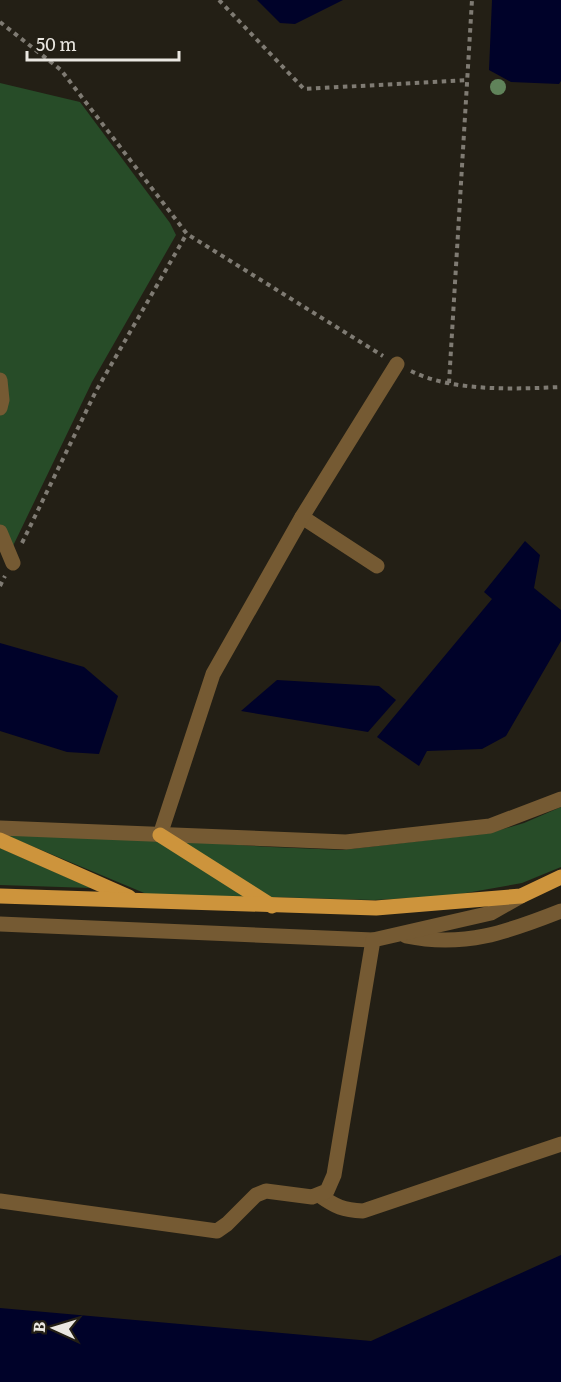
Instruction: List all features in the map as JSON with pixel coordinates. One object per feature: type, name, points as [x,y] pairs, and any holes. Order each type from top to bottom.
[{"type":"main road","points":[[160,835],[272,906]]},
{"type":"main road","points":[[0,840],[137,901]]},
{"type":"main road","points":[[0,896],[376,908],[521,896],[561,877]]},
{"type":"street","points":[[160,835],[213,674],[302,517],[397,364]]},
{"type":"street","points":[[0,380],[2,400],[0,408]]},
{"type":"street","points":[[302,517],[377,566]]},
{"type":"street","points":[[0,532],[13,563]]},
{"type":"street","points":[[0,828],[346,842],[490,826],[561,799]]},
{"type":"street","points":[[0,924],[373,940],[403,935],[491,913],[521,896]]},
{"type":"street","points":[[403,935],[430,941],[465,941],[526,925],[561,911]]},
{"type":"street","points":[[0,1201],[217,1231],[256,1195],[266,1191],[312,1197],[327,1191],[334,1176],[373,940]]},
{"type":"street","points":[[319,1195],[335,1207],[363,1211],[561,1144]]},
{"type":"path","points":[[219,0],[304,89],[468,80]]},
{"type":"path","points":[[449,383],[472,0]]},
{"type":"path","points":[[0,22],[61,70],[186,234],[397,364],[420,375],[449,383],[481,387],[561,387]]},
{"type":"path","points":[[0,586],[96,391],[186,234]]},
{"type":"green space","points":[[0,83],[80,102],[170,223],[176,235],[92,382],[12,548],[0,549]]},
{"type":"green space","points":[[561,807],[561,867],[522,883],[449,896],[374,900],[269,897],[177,841],[342,850],[490,833],[524,823]]},
{"type":"green space","points":[[3,834],[159,839],[247,895],[246,900],[149,895]]},
{"type":"green space","points":[[0,848],[91,888],[0,885]]},
{"type":"water","points":[[257,0],[343,0],[295,24],[280,23]]},
{"type":"water","points":[[492,0],[561,0],[561,81],[559,84],[511,82],[489,70]]},
{"type":"water","points":[[525,541],[540,555],[534,588],[561,610],[561,641],[506,736],[482,749],[427,751],[419,766],[377,737],[492,599],[484,592]]},
{"type":"water","points":[[0,643],[84,667],[118,696],[99,754],[67,752],[0,731]]},
{"type":"water","points":[[277,680],[379,686],[396,700],[368,732],[241,711]]},
{"type":"water","points":[[561,1255],[561,1382],[0,1382],[0,1308],[371,1341]]}]
